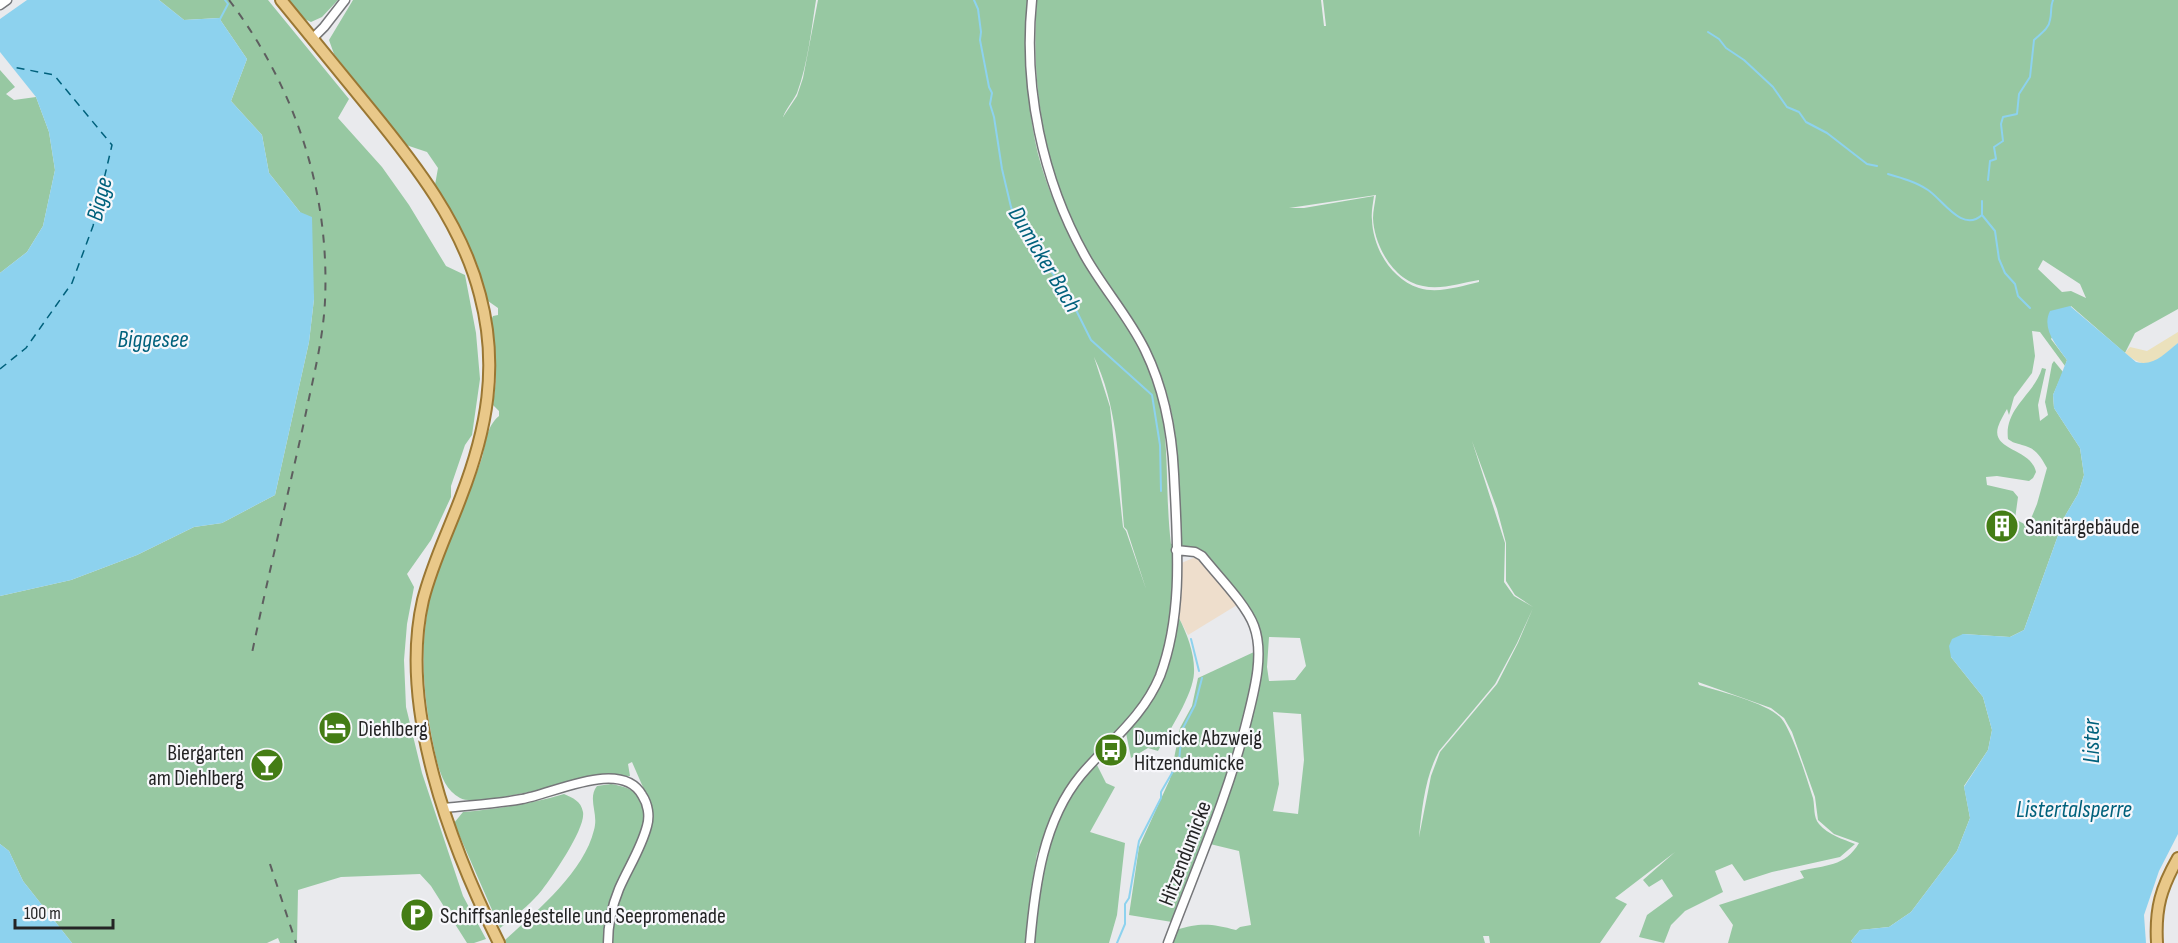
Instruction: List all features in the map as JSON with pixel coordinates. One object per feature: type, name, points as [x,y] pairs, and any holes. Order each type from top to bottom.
[{"type":"main road","points":[[281,0],[385,128],[434,194],[465,251],[483,308],[488,344],[489,393],[482,432],[462,496],[434,562],[423,602],[418,632],[417,676],[420,704],[432,763],[444,808],[464,867],[499,943]]},
{"type":"main road","points":[[2157,943],[2156,922],[2160,896],[2178,858]]},
{"type":"street","points":[[0,5],[7,0]]},
{"type":"street","points":[[312,39],[345,0]]},
{"type":"street","points":[[1030,943],[1042,855],[1060,808],[1080,776],[1130,724],[1147,701],[1160,676],[1175,617],[1176,550],[1174,471],[1162,391],[1144,348],[1084,255],[1064,214],[1045,158],[1038,131],[1031,78],[1032,0]]},
{"type":"street","name":"Hitzendumicke","points":[[1168,943],[1233,773],[1252,699],[1257,661],[1257,638],[1249,615],[1203,556],[1195,552],[1176,550]]},
{"type":"street","points":[[444,808],[524,799],[606,778],[617,779],[634,786],[646,802],[648,819],[640,846],[613,907],[608,943]]},
{"type":"shaded area","points":[[1198,556],[1237,605],[1188,635],[1179,618],[1179,564]]},
{"type":"green space","points":[[159,0],[268,0],[349,99],[338,118],[382,167],[409,205],[446,266],[465,275],[476,333],[480,379],[472,435],[465,445],[451,486],[451,497],[431,540],[407,574],[414,587],[407,624],[404,660],[406,707],[422,773],[463,896],[486,939],[467,943],[431,886],[420,874],[341,877],[298,890],[297,943],[280,943],[278,938],[267,943],[72,943],[23,881],[9,851],[0,844],[0,596],[71,580],[137,555],[194,527],[222,523],[275,495],[309,342],[314,299],[300,212],[269,173],[262,135],[231,101],[247,59],[219,18],[184,20]]},
{"type":"green space","points":[[289,0],[338,0],[322,17],[311,22],[302,18]]},
{"type":"green space","points":[[353,0],[816,0],[809,46],[818,0],[1027,0],[1027,77],[1038,154],[1051,193],[1074,243],[1138,345],[1153,377],[1163,418],[1171,544],[1180,540],[1178,458],[1173,418],[1162,379],[1148,346],[1089,254],[1061,194],[1051,163],[1039,98],[1035,32],[1037,0],[1321,0],[1324,26],[1326,26],[1323,0],[2178,0],[2178,309],[2135,333],[2125,353],[2071,306],[2051,339],[2067,360],[2065,366],[2040,332],[2032,331],[2035,356],[2032,373],[2014,397],[2009,415],[2007,409],[1998,427],[1997,435],[2000,441],[2027,458],[2033,464],[2036,472],[2029,481],[1997,476],[1986,477],[1987,485],[2013,491],[2018,497],[2015,519],[2028,526],[2047,468],[2034,451],[2008,439],[2008,428],[2015,410],[2033,386],[2042,368],[2046,369],[2038,405],[2040,421],[2048,415],[2045,402],[2054,361],[2063,372],[2053,395],[2054,408],[2080,448],[2084,475],[2078,494],[2065,516],[2024,630],[2010,637],[1963,634],[1951,657],[1983,697],[1992,730],[1988,750],[1964,786],[1970,818],[1957,851],[1911,912],[1889,927],[1860,930],[1851,941],[1853,943],[1728,943],[1733,925],[1719,905],[1804,878],[1800,871],[1841,861],[1859,843],[1834,834],[1818,820],[1815,797],[1792,732],[1784,718],[1771,708],[1698,682],[1699,685],[1753,702],[1780,717],[1799,755],[1813,798],[1817,821],[1831,834],[1855,844],[1840,857],[1772,872],[1744,881],[1732,864],[1715,871],[1723,892],[1685,911],[1671,925],[1664,943],[1639,937],[1647,915],[1673,896],[1662,879],[1649,887],[1643,880],[1675,852],[1615,898],[1627,904],[1600,943],[1490,943],[1489,936],[1483,936],[1485,943],[1173,943],[1176,930],[1185,927],[1206,925],[1236,930],[1251,925],[1239,851],[1210,844],[1253,710],[1258,631],[1203,552],[1193,547],[1173,546],[1172,619],[1157,672],[1144,699],[1060,801],[1037,854],[1031,891],[1039,891],[1046,856],[1065,807],[1096,763],[1106,783],[1115,787],[1090,832],[1125,843],[1117,915],[1109,943],[611,943],[612,925],[621,894],[645,842],[646,794],[632,762],[628,764],[630,776],[603,775],[528,792],[470,800],[460,798],[448,788],[438,766],[426,697],[425,631],[432,586],[442,553],[473,483],[489,430],[499,416],[499,411],[493,405],[496,380],[491,320],[493,316],[498,315],[498,308],[488,301],[477,264],[435,185],[438,168],[427,152],[406,145],[334,54],[329,40]],"holes":[[[809,49],[797,96],[783,117],[797,93]],[[1376,195],[1373,218],[1377,240],[1388,261],[1403,277],[1413,283],[1430,287],[1444,287],[1479,280],[1479,282],[1449,289],[1426,290],[1400,278],[1385,261],[1376,241],[1372,217],[1374,196],[1304,208],[1289,208]],[[2043,260],[2080,284],[2086,298],[2071,291],[2062,292],[2038,269]],[[1094,357],[1109,398],[1113,419],[1124,527],[1127,530],[1146,589],[1123,527],[1110,407]],[[1472,441],[1497,509],[1506,543],[1506,581],[1515,595],[1533,607],[1514,596],[1504,582],[1505,543]],[[1533,608],[1518,643],[1497,684],[1440,752],[1431,776],[1419,837],[1427,782],[1439,751],[1495,684]],[[1269,637],[1300,638],[1306,666],[1295,680],[1269,681],[1267,667]],[[1273,712],[1301,714],[1304,760],[1298,814],[1273,811],[1279,784]]]},
{"type":"green space","points":[[0,70],[15,87],[6,94],[14,100],[36,97],[49,132],[55,170],[43,226],[27,252],[0,273]]},
{"type":"green space","points":[[1179,618],[1192,651],[1194,673],[1190,692],[1158,751],[1148,748],[1131,758],[1126,733],[1147,708],[1162,680]]},
{"type":"green space","points":[[1254,652],[1244,722],[1235,756],[1172,922],[1129,915],[1139,847],[1170,779],[1180,728],[1192,706],[1198,678]]},
{"type":"green space","points":[[611,784],[626,788],[636,794],[642,804],[645,820],[604,943],[506,943],[505,940],[557,890],[580,861],[589,846],[594,830],[594,791],[597,786]]},
{"type":"green space","points":[[564,794],[578,803],[583,812],[583,819],[574,840],[542,890],[527,906],[500,928],[454,823],[463,812],[514,806]]},
{"type":"sand","points":[[2178,332],[2178,343],[2153,362],[2141,363],[2125,353],[2130,347],[2147,351]]},
{"type":"water","name":"Biggesee","points":[[27,0],[159,0],[184,20],[219,18],[247,59],[231,101],[262,135],[269,173],[300,212],[312,217],[314,299],[309,342],[275,495],[222,523],[194,527],[137,555],[71,580],[0,596],[0,273],[27,252],[43,226],[55,170],[49,132],[36,97],[0,52],[0,19]]},
{"type":"water","name":"Listertalsperre","points":[[2070,306],[2136,362],[2154,361],[2178,343],[2178,834],[2159,871],[2144,915],[2146,943],[1853,943],[1851,941],[1860,930],[1889,927],[1911,912],[1957,851],[1970,818],[1964,787],[1988,750],[1992,730],[1983,697],[1951,657],[1949,646],[1952,639],[1963,634],[2010,637],[2024,630],[2065,516],[2078,494],[2084,475],[2080,448],[2054,408],[2053,395],[2067,360],[2051,337],[2047,324],[2050,311]]},
{"type":"water","points":[[0,844],[9,851],[23,881],[72,943],[0,943]]},
{"type":"waterway","points":[[219,21],[228,4],[225,0]]},
{"type":"waterway","name":"Dumicker Bach","points":[[974,0],[978,9],[980,40],[992,93],[990,104],[1011,207],[1018,223],[1071,300],[1091,340],[1152,395],[1160,445],[1161,491]]},
{"type":"waterway","points":[[1988,180],[1990,161],[1996,159],[1994,147],[2003,141],[2001,124],[2003,117],[2017,114],[2019,94],[2030,77],[2034,40],[2048,26],[2053,0]]},
{"type":"waterway","points":[[1708,32],[1744,60],[1773,87],[1787,107],[1799,112],[1806,122],[1827,133],[1867,164],[1877,166]]},
{"type":"waterway","points":[[1888,174],[1923,187],[1960,218],[1975,220],[1982,215]]},
{"type":"waterway","points":[[1982,201],[1982,215],[1995,231],[1999,259],[2005,273],[2015,284],[2018,296],[2030,308]]},
{"type":"waterway","name":"Dumicker Bach","points":[[1191,639],[1199,671]]},
{"type":"waterway","name":"Dumicker Bach","points":[[1117,943],[1125,924],[1125,904],[1129,898],[1139,841],[1161,798],[1161,792],[1179,761],[1182,730],[1195,705],[1202,678]]},
{"type":"ferry route","points":[[0,369],[26,348],[72,283],[93,226],[112,145],[54,75],[13,67]]},
{"type":"railway","points":[[229,0],[273,68],[290,104],[304,142],[314,180],[325,260],[325,301],[320,347],[252,653]]},
{"type":"railway","points":[[270,864],[296,943]]},
{"type":"place","name":"Sanitärgebäude","points":[[2002,526]]},
{"type":"place","name":"Diehlberg","points":[[335,728]]},
{"type":"place","name":"Dumicke Abzweig Hitzendumicke","points":[[1111,750]]},
{"type":"place","name":"Biergarten am Diehlberg","points":[[267,765]]},
{"type":"place","name":"Schiffsanlegestelle und Seepromenade","points":[[417,915]]},
{"type":"water label","name":"Bigge","points":[[99,199]]},
{"type":"water label","name":"Lister","points":[[2091,741]]}]
